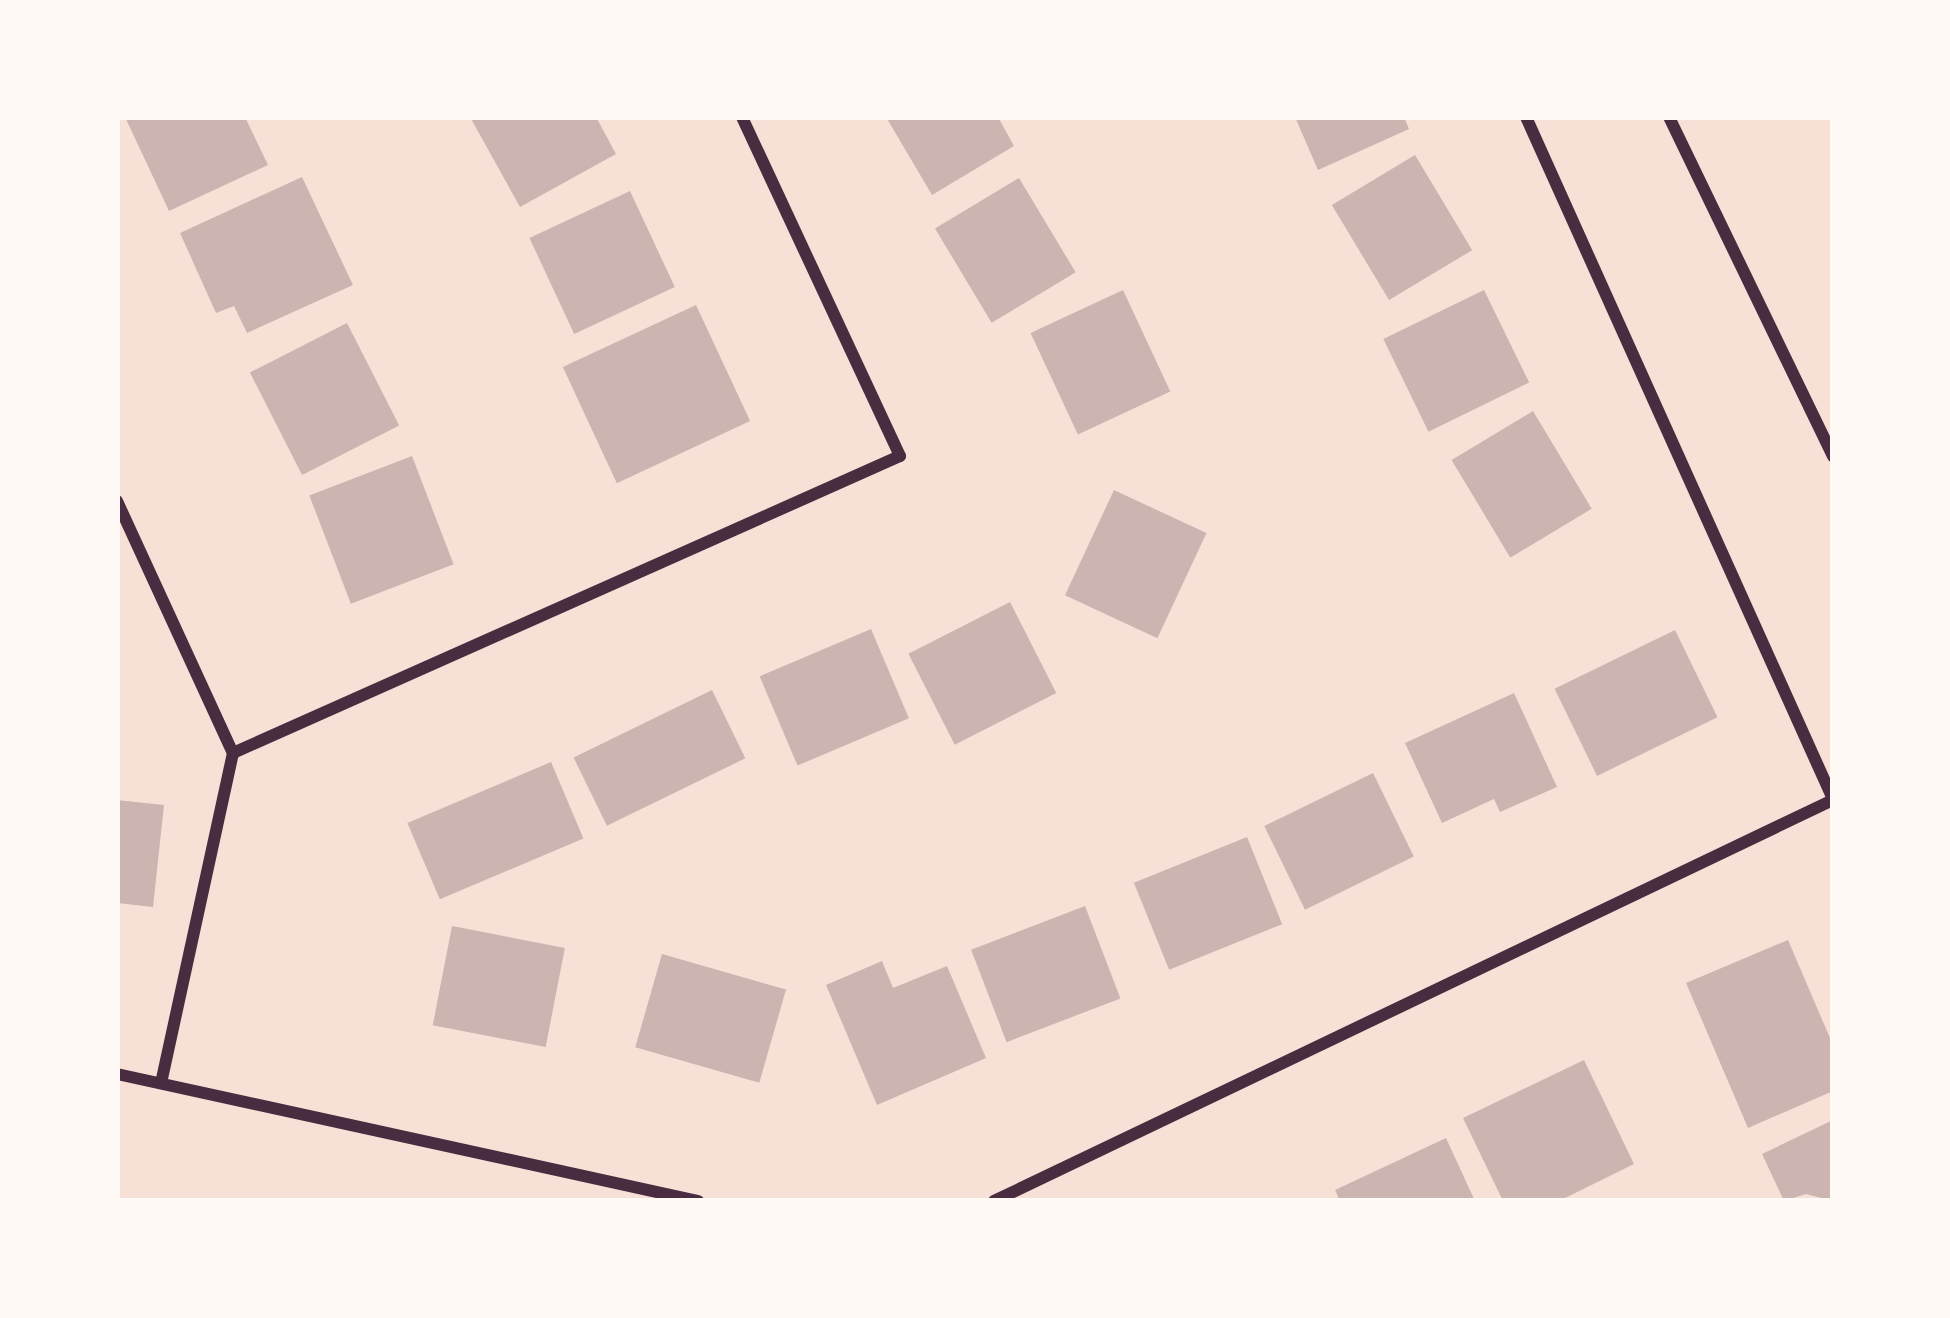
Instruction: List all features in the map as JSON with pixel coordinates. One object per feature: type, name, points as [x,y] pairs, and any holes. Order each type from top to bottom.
[{"type":"street","points":[[232,753],[900,457],[742,117]]},
{"type":"street","points":[[994,1201],[1833,799],[1526,117]]},
{"type":"street","points":[[1670,117],[1833,456]]},
{"type":"street","points":[[117,501],[232,753],[161,1084]]},
{"type":"street","points":[[117,1074],[698,1201]]},
{"type":"building","points":[[125,117],[245,117],[268,165],[169,211]]},
{"type":"building","points":[[470,117],[596,117],[616,154],[520,207]]},
{"type":"building","points":[[886,117],[998,117],[1014,146],[932,195]]},
{"type":"building","points":[[1295,117],[1404,117],[1409,129],[1318,170]]},
{"type":"building","points":[[1415,155],[1472,250],[1389,300],[1332,205]]},
{"type":"building","points":[[302,177],[353,285],[247,333],[234,306],[216,313],[180,233]]},
{"type":"building","points":[[1019,178],[1076,272],[992,323],[935,228]]},
{"type":"building","points":[[630,191],[675,287],[574,334],[529,238]]},
{"type":"building","points":[[1123,290],[1170,392],[1078,435],[1031,333]]},
{"type":"building","points":[[1484,290],[1529,383],[1428,432],[1383,339]]},
{"type":"building","points":[[696,305],[750,421],[617,483],[563,367]]},
{"type":"building","points":[[347,323],[399,425],[302,475],[250,372]]},
{"type":"building","points":[[1533,411],[1592,509],[1510,558],[1452,460]]},
{"type":"building","points":[[412,456],[454,564],[351,604],[309,495]]},
{"type":"building","points":[[1114,490],[1206,533],[1157,638],[1065,595]]},
{"type":"building","points":[[1010,602],[1056,693],[955,745],[908,654]]},
{"type":"building","points":[[871,629],[909,718],[798,766],[760,676]]},
{"type":"building","points":[[1675,630],[1718,717],[1597,776],[1555,689]]},
{"type":"building","points":[[712,690],[745,758],[607,826],[574,758]]},
{"type":"building","points":[[1514,693],[1557,787],[1500,812],[1494,799],[1442,823],[1405,743]]},
{"type":"building","points":[[551,762],[583,838],[440,899],[407,823]]},
{"type":"building","points":[[1373,773],[1414,857],[1305,910],[1264,826]]},
{"type":"building","points":[[117,800],[164,805],[153,907],[117,903]]},
{"type":"building","points":[[1247,837],[1282,924],[1169,970],[1134,883]]},
{"type":"building","points":[[1085,906],[1120,998],[1007,1042],[971,950]]},
{"type":"building","points":[[452,926],[565,948],[546,1047],[433,1025]]},
{"type":"building","points":[[1788,940],[1833,1045],[1833,1091],[1748,1128],[1686,983]]},
{"type":"building","points":[[662,954],[786,990],[759,1083],[635,1047]]},
{"type":"building","points":[[882,961],[893,988],[947,966],[986,1058],[877,1105],[826,985]]},
{"type":"building","points":[[1584,1060],[1634,1164],[1559,1201],[1503,1201],[1463,1118]]},
{"type":"building","points":[[1833,1120],[1833,1201],[1806,1194],[1784,1201],[1762,1154]]},
{"type":"building","points":[[1446,1138],[1475,1201],[1340,1201],[1335,1190]]}]
